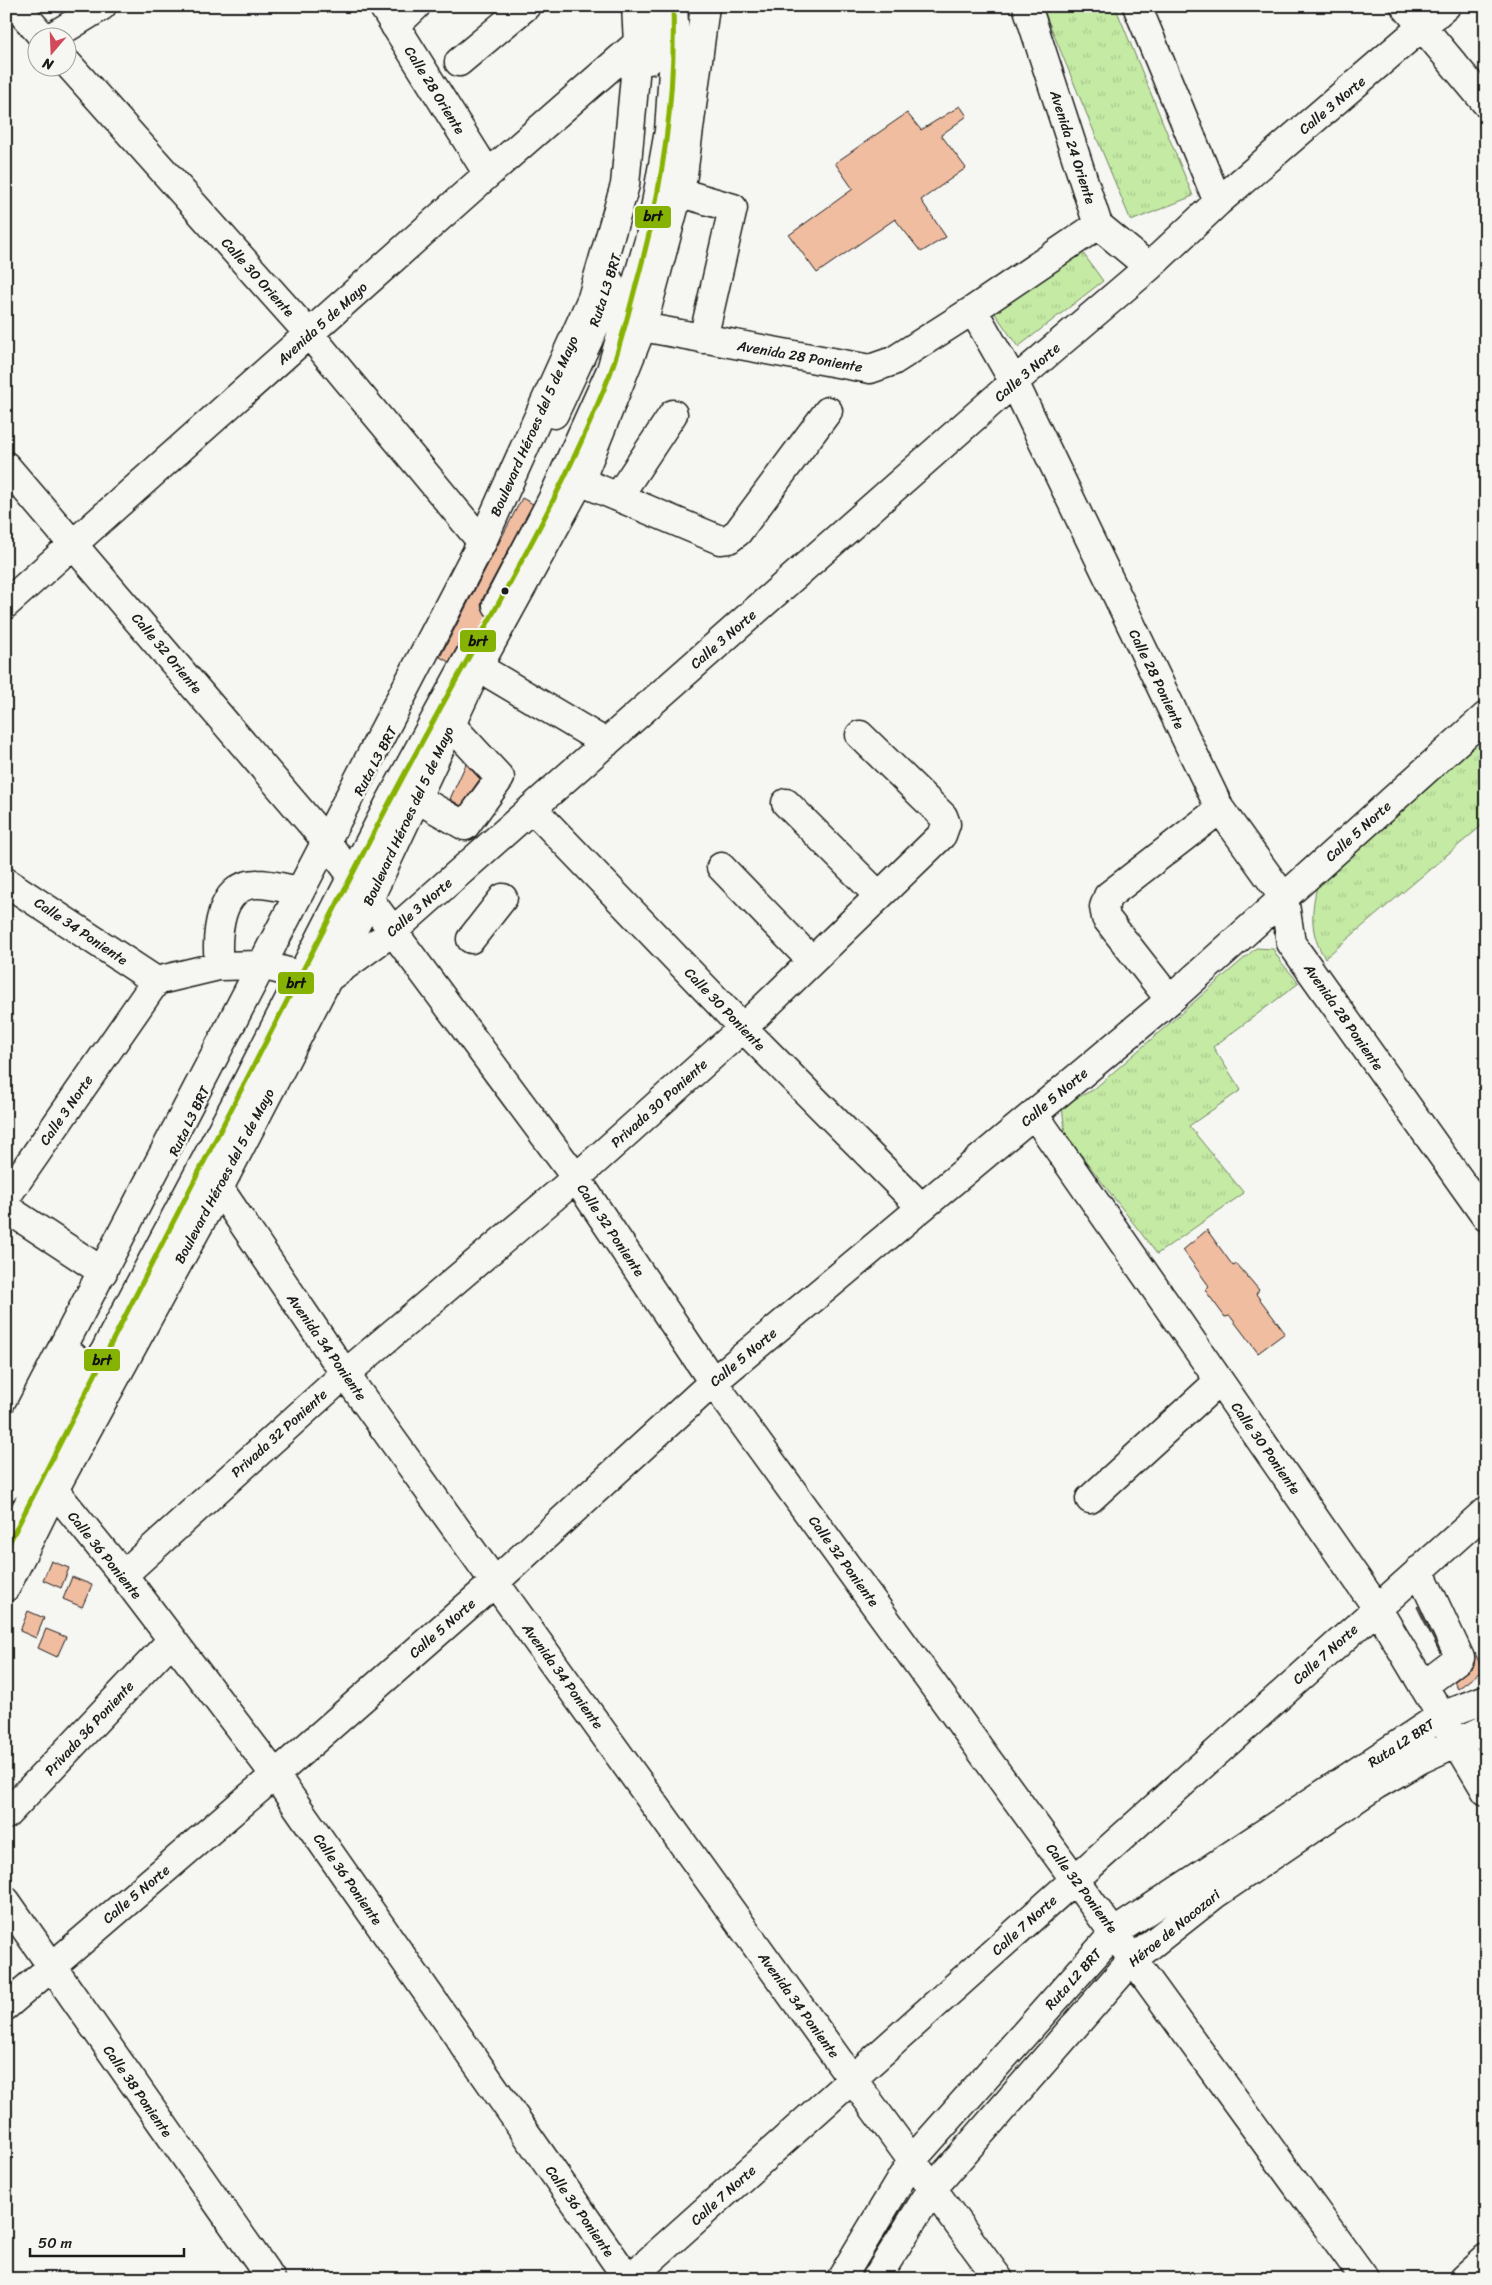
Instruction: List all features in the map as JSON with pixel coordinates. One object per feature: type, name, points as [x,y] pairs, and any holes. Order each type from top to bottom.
[{"type":"street","points":[[16,6],[35,28]]},
{"type":"street","points":[[66,28],[102,6]]},
{"type":"street","points":[[389,16],[416,6]]},
{"type":"street","points":[[459,62],[526,6]]},
{"type":"street","points":[[631,6],[638,43]]},
{"type":"street","name":"Boulevard Héroes del 5 de Mayo","points":[[6,1456],[264,966],[300,891],[329,844],[482,542],[592,298],[625,185],[638,43],[636,6]]},
{"type":"street","name":"Ruta L3 BRT","points":[[6,1487],[264,966],[515,500],[598,318],[629,214],[647,96],[652,6]]},
{"type":"street","name":"Ruta L3 BRT","points":[[360,889],[390,804],[552,500],[611,370],[650,237],[669,131],[675,41],[673,6]]},
{"type":"street","name":"Boulevard Héroes del 5 de Mayo","points":[[6,1587],[54,1490],[219,1188],[312,978],[360,889],[416,798],[478,668],[580,481],[642,327],[683,175],[705,6]]},
{"type":"street","name":"Avenida 24 Oriente","points":[[1027,6],[1098,225]]},
{"type":"street","points":[[1137,6],[1218,202]]},
{"type":"street","points":[[1405,6],[1486,103]]},
{"type":"street","name":"Calle 3 Norte","points":[[312,978],[392,932],[1014,382],[1149,267],[1218,202],[1446,6]]},
{"type":"street","name":"Calle 28 Oriente","points":[[389,16],[488,174]]},
{"type":"street","name":"Avenida 5 de Mayo","points":[[6,604],[488,174],[638,43]]},
{"type":"street","name":"Calle 30 Oriente","points":[[78,75],[310,334],[482,542]]},
{"type":"street","points":[[678,192],[733,208],[703,339]]},
{"type":"street","points":[[972,310],[1098,225],[1149,267]]},
{"type":"street","name":"Avenida 28 Poniente","points":[[642,327],[870,369],[893,361],[972,310]]},
{"type":"street","name":"Calle 28 Poniente","points":[[972,310],[1014,382],[1220,809]]},
{"type":"street","points":[[580,481],[720,540],[729,539],[738,532],[828,411]]},
{"type":"street","points":[[618,497],[673,414]]},
{"type":"street","name":"Calle 32 Oriente","points":[[6,466],[329,844]]},
{"type":"street","points":[[478,668],[606,743]]},
{"type":"street","name":"Calle 5 Norte","points":[[6,2006],[275,1775],[495,1582],[713,1382],[1170,1000],[1486,716]]},
{"type":"street","points":[[416,798],[465,826],[500,778],[451,725]]},
{"type":"street","name":"Privada 30 Poniente","points":[[576,1178],[743,1028],[942,835],[946,824],[943,816],[860,735]]},
{"type":"street","points":[[786,803],[878,895]]},
{"type":"street","name":"Calle 30 Poniente","points":[[532,808],[743,1028],[921,1207]]},
{"type":"street","points":[[1170,1000],[1106,918],[1104,907],[1108,896],[1220,809]]},
{"type":"street","name":"Avenida 28 Poniente","points":[[1220,809],[1284,898],[1291,943],[1486,1216]]},
{"type":"street","name":"Calle 32 Poniente","points":[[329,844],[360,889],[576,1178],[713,1382],[1115,1932],[1365,2279]]},
{"type":"street","points":[[721,867],[811,960]]},
{"type":"street","name":"Calle 34 Poniente","points":[[6,882],[156,981]]},
{"type":"street","points":[[218,966],[219,922],[227,904],[237,890],[257,883],[300,891]]},
{"type":"street","points":[[471,939],[503,898]]},
{"type":"street","points":[[6,1549],[113,1335],[247,1082],[312,978],[264,966],[218,966],[156,981]]},
{"type":"street","name":"Calle 3 Norte","points":[[6,1197],[156,981]]},
{"type":"street","name":"Calle 30 Poniente","points":[[1034,1114],[1377,1608],[1486,1791]]},
{"type":"street","name":"Privada 32 Poniente","points":[[123,1575],[345,1374],[576,1178]]},
{"type":"street","name":"Avenida 34 Poniente","points":[[219,1188],[345,1374],[852,2079],[913,2159]]},
{"type":"street","points":[[6,1208],[103,1272]]},
{"type":"street","points":[[1090,1499],[1219,1381]]},
{"type":"street","name":"Calle 36 Poniente","points":[[54,1490],[123,1575],[275,1775],[628,2279]]},
{"type":"street","name":"Calle 7 Norte","points":[[628,2279],[1486,1511]]},
{"type":"street","points":[[1420,1570],[1460,1658],[1423,1686]]},
{"type":"street","name":"Privada 36 Poniente","points":[[6,1815],[172,1640]]},
{"type":"street","name":"Ruta L2 BRT","points":[[841,2279],[913,2159],[1115,1932],[1441,1716],[1486,1700]]},
{"type":"street","name":"Héroe de Nacozari","points":[[876,2279],[932,2189],[1133,1959],[1214,1895],[1376,1786],[1421,1759],[1486,1728]]},
{"type":"street","name":"Calle 38 Poniente","points":[[6,1901],[50,1967],[271,2279]]},
{"type":"street","points":[[913,2159],[932,2189],[999,2279]]},
{"type":"street","points":[[1463,2279],[1486,2258]]},
{"type":"green space","points":[[1042,6],[1115,6],[1193,196],[1131,221]]},
{"type":"green space","points":[[1080,249],[1103,281],[1018,347],[994,312]]},
{"type":"green space","points":[[1486,724],[1486,822],[1325,958],[1316,940],[1313,922],[1318,882]]},
{"type":"green space","points":[[1256,948],[1273,949],[1281,962],[1299,983],[1213,1047],[1241,1090],[1189,1126],[1244,1193],[1157,1254],[1065,1134],[1062,1105],[1093,1090]]},
{"type":"building","points":[[960,106],[967,116],[941,135],[966,168],[921,200],[946,237],[921,252],[895,219],[817,273],[789,235],[853,189],[835,163],[907,113],[921,130]]},
{"type":"building","points":[[522,498],[533,504],[483,598],[481,606],[488,617],[477,635],[465,636],[449,662],[440,657]]},
{"type":"building","points":[[466,764],[480,779],[461,806],[450,799]]},
{"type":"building","points":[[1207,1230],[1233,1266],[1237,1264],[1259,1290],[1256,1294],[1285,1333],[1258,1353],[1230,1316],[1225,1317],[1205,1290],[1209,1286],[1183,1250]]},
{"type":"building","points":[[51,1561],[69,1568],[61,1588],[43,1580]]},
{"type":"building","points":[[72,1577],[92,1585],[82,1607],[63,1599]]},
{"type":"building","points":[[1418,1606],[1440,1653],[1417,1607]]},
{"type":"building","points":[[28,1611],[44,1618],[36,1638],[20,1631]]},
{"type":"building","points":[[46,1629],[66,1637],[57,1657],[38,1648]]},
{"type":"building","points":[[1475,1653],[1483,1670],[1458,1689],[1454,1682],[1474,1665]]},
{"type":"transit line","name":"brt","points":[[6,1549],[384,813],[532,542],[586,431],[617,354],[652,221],[665,150],[669,115],[672,79],[673,6]]}]
